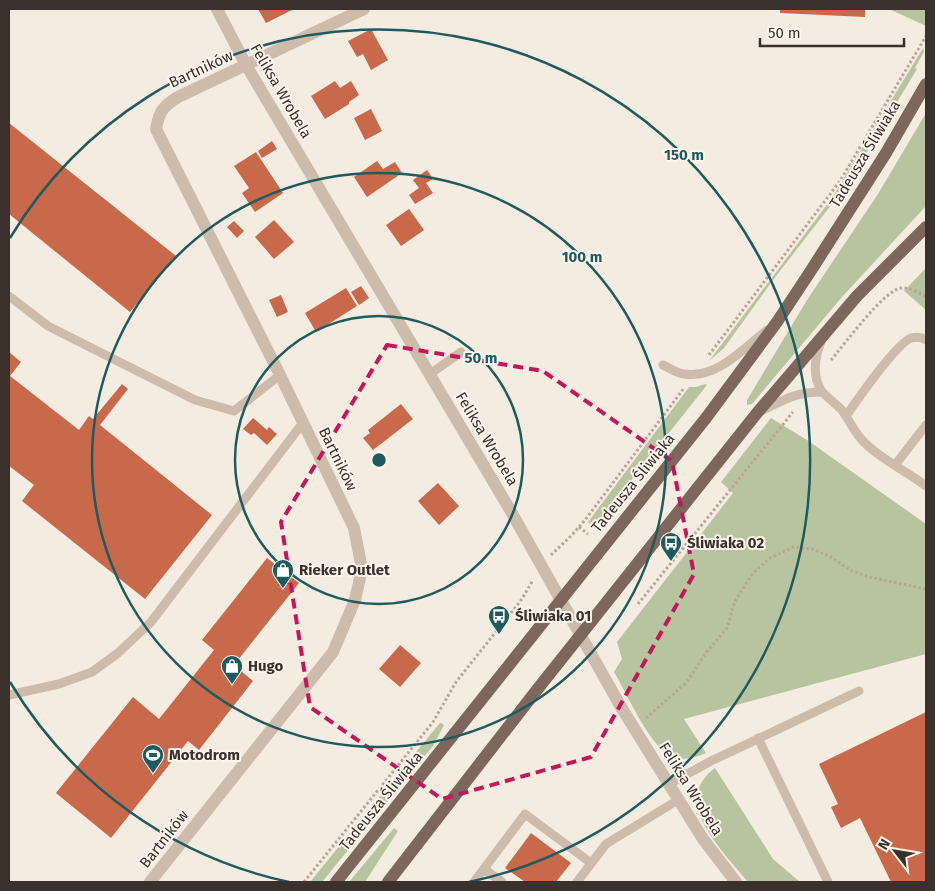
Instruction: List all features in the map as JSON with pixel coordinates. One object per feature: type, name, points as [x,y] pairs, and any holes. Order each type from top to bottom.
[{"type":"main road","name":"Tadeusza Śliwiaka","points":[[336,882],[706,418],[777,322],[836,233],[926,84]]},
{"type":"main road","points":[[388,882],[581,634],[757,413],[857,296],[926,227]]},
{"type":"street","name":"Feliksa Wrobela","points":[[217,9],[246,65],[562,599],[635,729],[703,840],[736,882]]},
{"type":"street","name":"Bartników","points":[[150,882],[333,652],[355,600],[362,568],[354,528],[302,424],[280,375],[156,129],[159,116],[167,103],[364,9]]},
{"type":"lane","points":[[9,296],[48,326],[195,400],[234,412],[280,375]]},
{"type":"lane","points":[[663,364],[683,374],[702,374],[714,370],[777,322]]},
{"type":"lane","points":[[825,334],[817,356],[816,377],[822,392],[846,416],[863,442],[926,486]]},
{"type":"lane","points":[[846,416],[898,348],[912,338],[926,340]]},
{"type":"lane","points":[[430,374],[461,352]]},
{"type":"lane","points":[[757,413],[793,395],[804,392],[822,392]]},
{"type":"lane","points":[[9,694],[59,684],[92,672],[118,652],[151,622],[302,424]]},
{"type":"lane","points":[[895,465],[926,425]]},
{"type":"lane","points":[[669,784],[711,760],[859,691]]},
{"type":"lane","points":[[758,738],[828,882]]},
{"type":"lane","points":[[577,882],[606,844],[678,800]]},
{"type":"lane","points":[[474,882],[525,814],[591,863]]},
{"type":"lane","points":[[484,869],[502,882]]},
{"type":"path","points":[[708,357],[840,181],[926,36]]},
{"type":"path","points":[[816,377],[887,295],[901,288],[916,291],[926,297]]},
{"type":"path","points":[[554,552],[585,520],[684,386]]},
{"type":"path","points":[[638,604],[797,408]]},
{"type":"path","points":[[579,527],[588,534]]},
{"type":"path","points":[[635,729],[687,682],[705,654],[727,628],[735,601],[753,573],[770,558],[793,548],[812,549],[831,557],[850,570],[869,577],[926,590]]},
{"type":"path","points":[[304,882],[433,722],[456,682],[522,599],[537,573]]},
{"type":"highlighted area","points":[[387,345],[543,371],[672,461],[694,574],[591,757],[442,799],[310,707],[281,522]]},
{"type":"green space","points":[[889,9],[926,9],[926,26]]},
{"type":"green space","points":[[923,48],[924,52],[915,68],[917,69],[849,182],[773,280],[724,348],[709,361],[832,198]]},
{"type":"green space","points":[[926,113],[926,206],[842,297],[752,404],[747,405],[747,400],[807,300],[878,194]]},
{"type":"green space","points":[[926,268],[926,310],[904,291]]},
{"type":"green space","points":[[707,385],[594,527],[588,522],[689,387]]},
{"type":"green space","points":[[771,418],[807,440],[926,524],[926,654],[684,719],[706,753],[688,758],[674,757],[661,749],[646,729],[614,672],[622,659],[617,642],[733,493],[721,482]]},
{"type":"green space","points":[[439,724],[444,725],[433,746],[322,882],[310,882]]},
{"type":"green space","points":[[715,768],[773,859],[800,882],[748,882],[720,849],[708,831],[696,806],[699,787],[706,776]]},
{"type":"green space","points":[[394,828],[398,831],[365,882],[349,882]]},
{"type":"building","points":[[258,9],[294,9],[266,23]]},
{"type":"building","points":[[780,9],[865,9],[865,17],[780,13]]},
{"type":"building","points":[[371,29],[388,60],[371,70],[363,54],[357,57],[348,41]]},
{"type":"building","points":[[335,81],[340,88],[351,81],[359,95],[349,104],[325,119],[311,96]]},
{"type":"building","points":[[371,109],[382,131],[365,140],[354,118]]},
{"type":"building","points":[[9,123],[176,256],[130,312],[9,214]]},
{"type":"building","points":[[272,141],[277,149],[262,158],[258,151]]},
{"type":"building","points":[[256,152],[283,193],[255,212],[242,193],[249,188],[234,166]]},
{"type":"building","points":[[377,161],[383,169],[395,162],[402,173],[367,197],[354,177]]},
{"type":"building","points":[[427,170],[433,179],[426,183],[433,193],[415,204],[409,195],[419,188],[413,180]]},
{"type":"building","points":[[409,209],[424,230],[401,246],[386,225]]},
{"type":"building","points":[[274,220],[294,242],[274,259],[255,237]]},
{"type":"building","points":[[234,221],[244,231],[237,238],[227,227]]},
{"type":"building","points":[[361,286],[369,298],[359,305],[351,292]]},
{"type":"building","points":[[346,288],[357,306],[316,332],[305,313]]},
{"type":"building","points":[[281,295],[288,312],[277,317],[269,300]]},
{"type":"building","points":[[9,352],[21,362],[10,376],[79,430],[89,416],[93,419],[122,384],[128,389],[100,425],[212,515],[145,599],[22,501],[34,485],[9,466]]},
{"type":"building","points":[[401,404],[413,419],[373,450],[363,438],[370,433],[368,430]]},
{"type":"building","points":[[253,418],[267,430],[269,427],[277,434],[267,445],[254,433],[251,435],[243,429]]},
{"type":"building","points":[[438,483],[459,506],[439,525],[418,501]]},
{"type":"building","points":[[267,558],[299,583],[234,665],[253,681],[199,750],[188,741],[111,838],[56,793],[133,697],[159,719],[214,650],[202,640]]},
{"type":"building","points":[[400,645],[421,663],[400,687],[379,669]]},
{"type":"building","points":[[926,712],[926,882],[891,882],[860,818],[841,828],[831,807],[838,804],[819,764]]},
{"type":"building","points":[[531,833],[571,863],[556,882],[525,882],[505,868]]},
{"type":"place","name":"Śliwiaka 02","points":[[671,562]]},
{"type":"place","name":"Rieker Outlet","points":[[283,589]]},
{"type":"place","name":"Śliwiaka 01","points":[[499,635]]},
{"type":"place","name":"Hugo","points":[[232,685]]},
{"type":"place","name":"Motodrom","points":[[153,774]]}]
